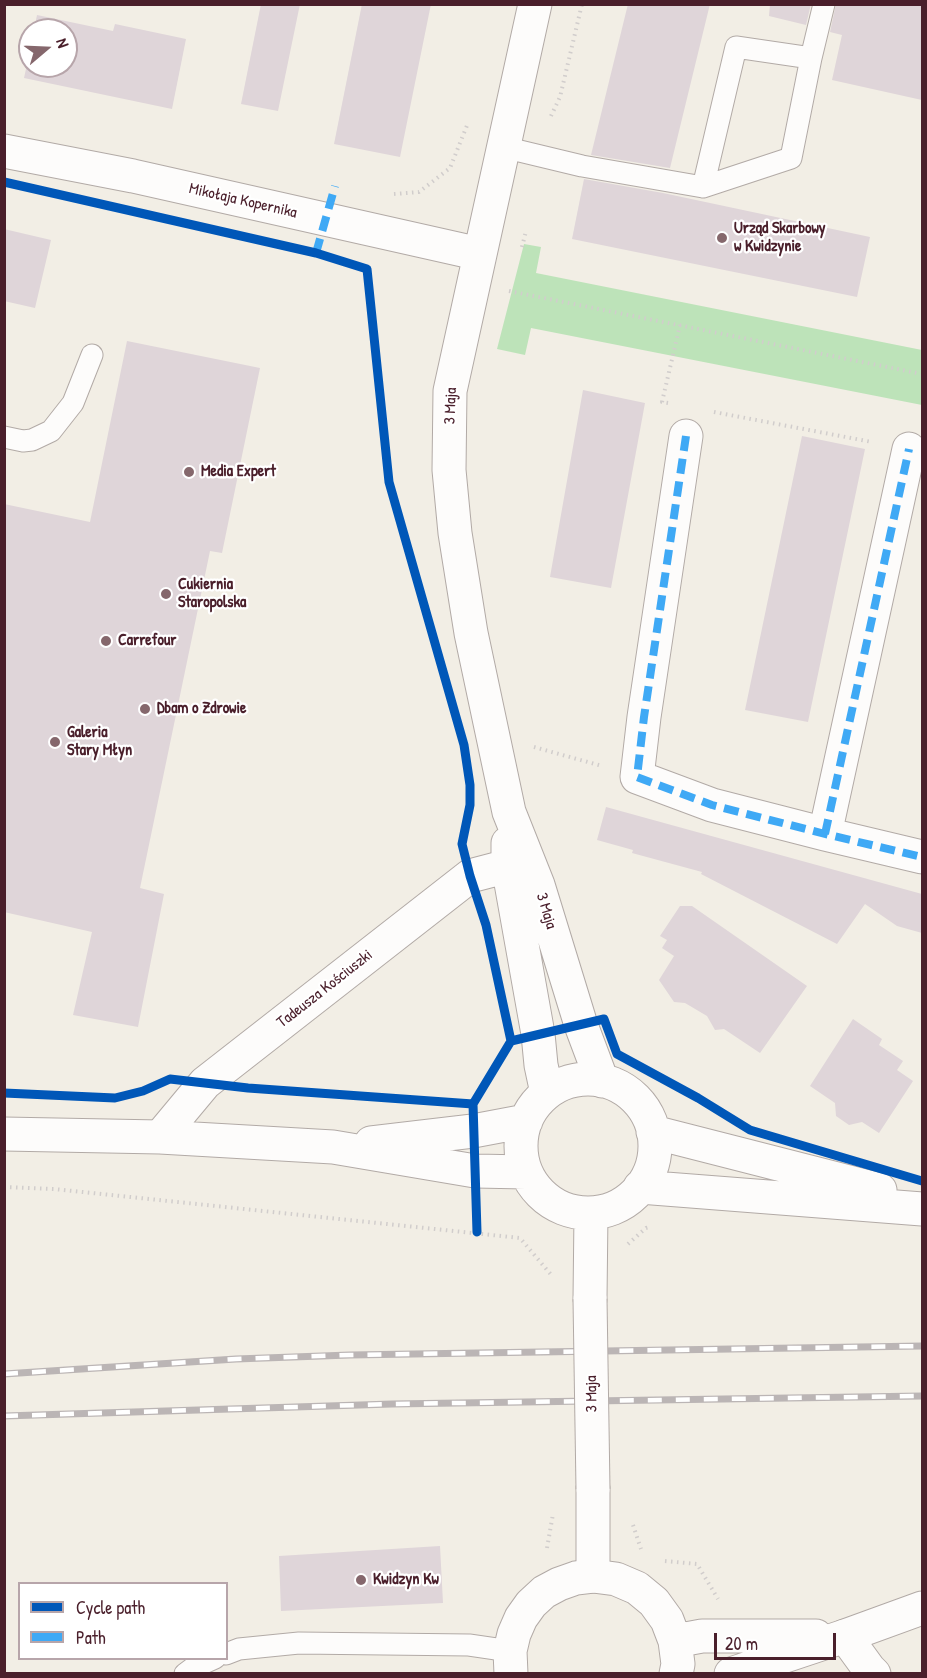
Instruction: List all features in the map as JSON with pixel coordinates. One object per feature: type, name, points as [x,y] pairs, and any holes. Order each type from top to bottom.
[{"type":"street","name":"3 Maja","points":[[535,4],[450,391],[449,470],[455,533],[470,622],[509,812],[538,885],[581,1025],[602,1081]]},
{"type":"street","name":"Mikołaja Kopernika","points":[[4,151],[133,176],[480,254]]},
{"type":"street","points":[[686,436],[644,717],[638,777],[712,805],[922,857]]},
{"type":"street","points":[[825,834],[909,449]]},
{"type":"street","name":"3 Maja","points":[[509,812],[508,866],[547,1093]]},
{"type":"street","name":"Tadeusza Kościuszki","points":[[160,1137],[205,1083],[470,876],[508,866]]},
{"type":"street","points":[[582,1079],[602,1081],[620,1087],[635,1099],[647,1114],[653,1132],[654,1152],[650,1171],[640,1187],[626,1200],[609,1209],[591,1213],[564,1209],[552,1202],[532,1184],[526,1172],[521,1147],[526,1121],[534,1106],[547,1093],[563,1083],[582,1079]]},
{"type":"street","points":[[333,1147],[474,1131],[526,1121]]},
{"type":"street","points":[[653,1132],[922,1201]]},
{"type":"street","points":[[4,1134],[160,1137],[333,1147],[475,1171],[526,1172]]},
{"type":"street","points":[[640,1187],[922,1209]]},
{"type":"street","name":"3 Maja","points":[[591,1213],[593,1576]]},
{"type":"street","points":[[511,1662],[514,1634],[521,1618],[538,1598],[559,1584],[576,1578],[593,1576],[616,1579],[637,1588],[654,1602],[668,1620],[675,1641],[678,1664],[676,1674]]},
{"type":"street","points":[[731,1674],[922,1608]]},
{"type":"street","points":[[675,1641],[702,1636],[845,1636]]},
{"type":"street","points":[[845,1636],[874,1674]]},
{"type":"lane","points":[[503,147],[582,166],[703,187],[791,158],[824,4]]},
{"type":"lane","points":[[703,187],[736,47],[811,58]]},
{"type":"lane","points":[[4,437],[23,441],[32,440],[51,431],[73,403],[92,356]]},
{"type":"lane","points":[[228,1653],[239,1649],[299,1642],[469,1645],[511,1662]]},
{"type":"lane","points":[[185,1674],[213,1660]]},
{"type":"path","points":[[540,155],[548,125],[560,97],[582,4]]},
{"type":"path","points":[[387,195],[418,192],[450,168],[470,118]]},
{"type":"path","points":[[520,250],[524,244],[528,222]]},
{"type":"path","points":[[509,280],[506,291],[922,374]]},
{"type":"path","points":[[674,404],[662,402],[680,325]]},
{"type":"path","points":[[709,411],[909,449]]},
{"type":"path","points":[[529,746],[638,777]]},
{"type":"path","points":[[4,1187],[54,1189],[477,1232]]},
{"type":"green space","points":[[524,244],[541,247],[536,273],[922,350],[922,405],[531,328],[525,355],[497,349]]},
{"type":"building","points":[[261,4],[300,4],[278,111],[241,104]]},
{"type":"building","points":[[362,4],[431,4],[400,157],[334,144]]},
{"type":"building","points":[[628,4],[710,4],[670,168],[591,155]]},
{"type":"building","points":[[770,4],[811,4],[806,25],[769,16]]},
{"type":"building","points":[[836,4],[922,4],[922,100],[832,80],[842,35],[830,32]]},
{"type":"building","points":[[78,24],[113,31],[115,24],[186,39],[172,109],[24,78],[78,78]]},
{"type":"building","name":"Urząd Skarbowy w Kwidzynie","points":[[584,179],[663,193],[870,237],[857,297],[572,239]]},
{"type":"building","points":[[4,229],[51,240],[35,308],[4,301]]},
{"type":"building","name":"Galeria Stary Młyn","points":[[127,341],[260,368],[222,553],[210,551],[140,888],[164,894],[138,1027],[73,1015],[92,932],[4,912],[4,504],[90,522]]},
{"type":"building","points":[[583,390],[645,403],[611,588],[550,577]]},
{"type":"building","points":[[802,436],[865,449],[808,722],[745,710]]},
{"type":"building","points":[[606,807],[922,894],[922,933],[897,926],[865,904],[837,944],[701,874],[702,872],[632,853],[633,850],[597,840]]},
{"type":"building","points":[[680,906],[692,906],[807,986],[760,1053],[724,1029],[715,1030],[707,1016],[685,1003],[674,1002],[659,980],[674,956],[662,948],[667,940],[660,936]]},
{"type":"building","points":[[853,1019],[882,1039],[879,1045],[903,1061],[897,1070],[913,1081],[879,1133],[862,1122],[849,1125],[836,1116],[835,1103],[810,1086]]},
{"type":"building","name":"Kwidzyn Kw","points":[[440,1546],[443,1603],[281,1611],[279,1556]]},
{"type":"railway","points":[[4,1374],[236,1359],[350,1355],[922,1346]]},
{"type":"railway","points":[[4,1416],[392,1404],[922,1396]]},
{"type":"marked path","points":[[316,253],[335,186]]},
{"type":"marked path","points":[[686,436],[637,777],[712,805],[922,857]]},
{"type":"marked path","points":[[825,834],[909,449]]},
{"type":"cycle path","points":[[4,182],[316,253],[367,269],[389,482],[464,745],[470,785],[470,805],[462,844],[486,925],[511,1041]]},
{"type":"cycle path","points":[[4,1093],[115,1098],[143,1091],[170,1079],[248,1088],[473,1104],[511,1041],[604,1019],[617,1054],[698,1098],[750,1130],[922,1181]]},
{"type":"cycle path","points":[[473,1104],[477,1232]]},
{"type":"place","name":"Urząd Skarbowy w Kwidzynie","points":[[722,238]]},
{"type":"place","name":"Media Expert","points":[[189,472]]},
{"type":"place","name":"Cukiernia Staropolska","points":[[166,594]]},
{"type":"place","name":"Carrefour","points":[[106,641]]},
{"type":"place","name":"Dbam o Zdrowie","points":[[145,709]]},
{"type":"place","name":"Galeria Stary Młyn","points":[[55,742]]},
{"type":"place","name":"Kwidzyn Kw","points":[[361,1580]]}]
